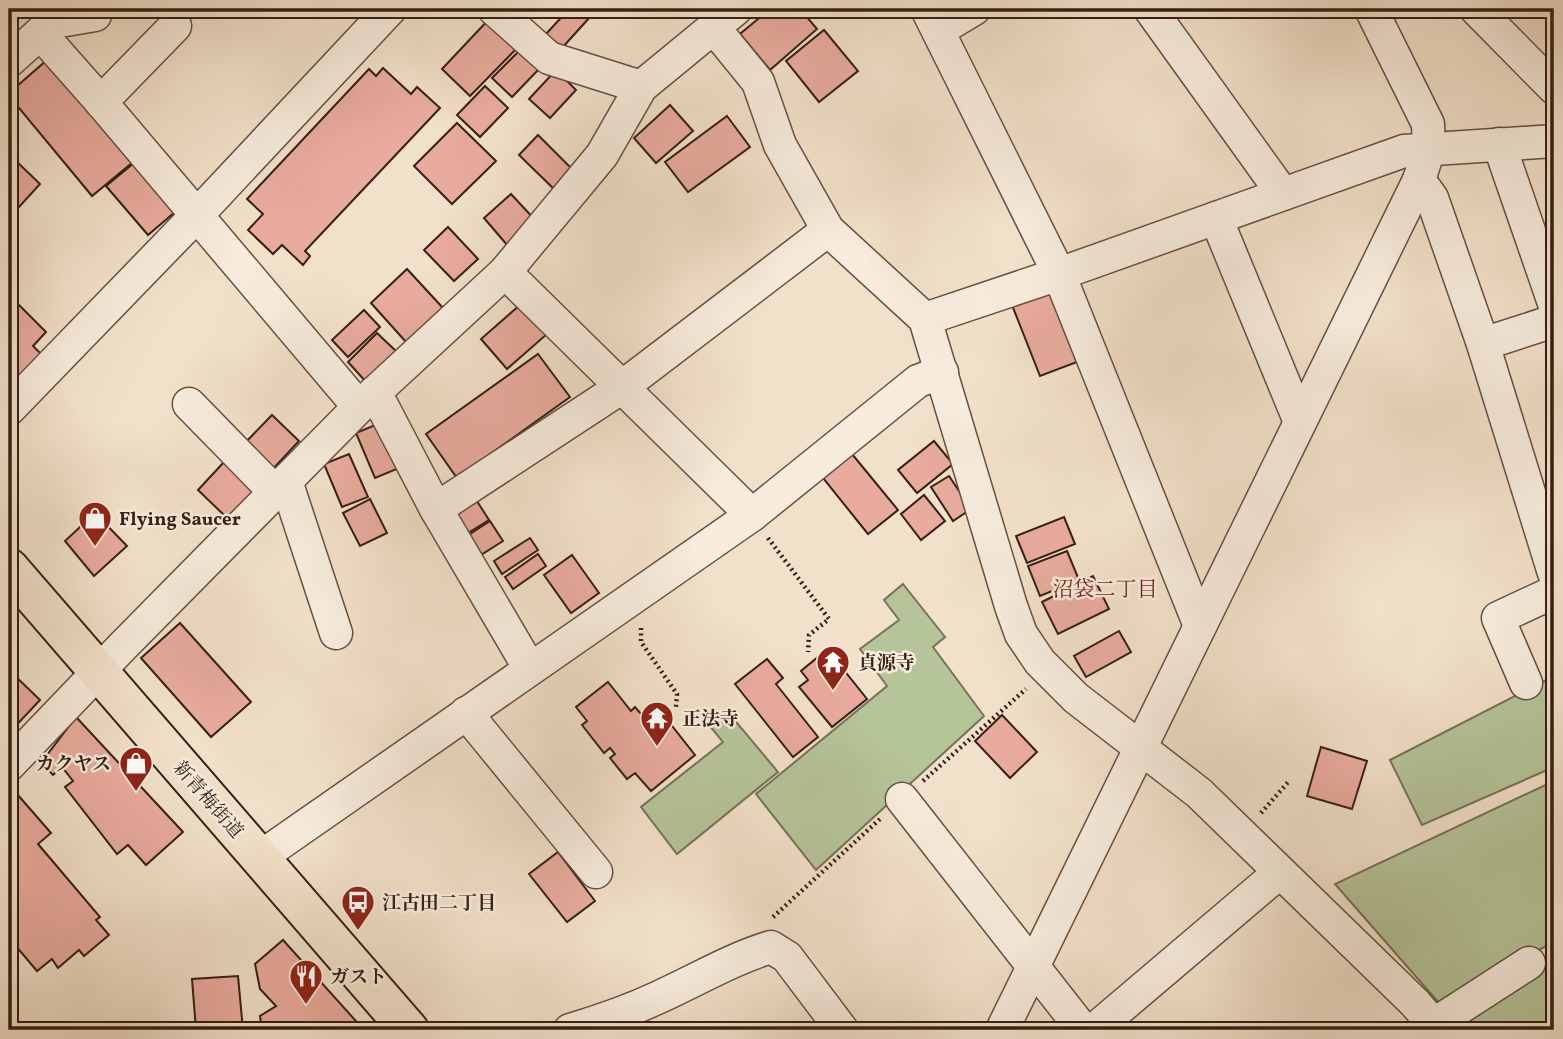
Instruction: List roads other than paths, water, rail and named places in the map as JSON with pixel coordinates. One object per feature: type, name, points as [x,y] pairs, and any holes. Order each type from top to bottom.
[{"type":"main road","name":"新青梅街道","points":[[9,568],[409,1030]]},
{"type":"street","points":[[9,409],[197,215],[390,9]]},
{"type":"street","points":[[494,9],[549,58],[641,87]]},
{"type":"street","points":[[974,9],[933,19],[1059,274],[1200,626]]},
{"type":"street","points":[[1150,9],[1283,194]]},
{"type":"street","points":[[1476,9],[1554,88]]},
{"type":"street","points":[[1002,1030],[1419,180],[1429,149],[1428,124],[1378,12]]},
{"type":"street","points":[[9,765],[367,399],[505,272],[602,155],[641,87],[726,15],[758,82],[780,145],[828,230],[925,319],[1021,634],[1040,662],[1076,698],[1199,793],[1415,1003],[1436,1028],[1529,963]]},
{"type":"street","points":[[9,61],[64,19],[101,102],[197,215],[367,399],[436,509],[530,669]]},
{"type":"street","points":[[101,102],[175,26]]},
{"type":"street","points":[[925,319],[1404,151],[1554,141]]},
{"type":"street","points":[[1499,144],[1554,303]]},
{"type":"street","points":[[1419,180],[1432,198],[1544,507],[1554,573]]},
{"type":"street","points":[[1216,218],[1300,422]]},
{"type":"street","points":[[436,509],[622,387],[828,230]]},
{"type":"street","points":[[505,272],[759,525]]},
{"type":"street","points":[[1483,344],[1554,321]]},
{"type":"street","points":[[259,858],[632,598],[759,525],[918,380],[942,372]]},
{"type":"street","points":[[189,404],[281,486],[336,633]]},
{"type":"street","points":[[1526,683],[1498,618],[1554,592]]},
{"type":"street","points":[[466,713],[596,872]]},
{"type":"street","points":[[902,799],[1083,1030]]},
{"type":"street","points":[[1094,1030],[1280,872]]},
{"type":"street","points":[[570,1030],[606,1020],[657,999],[749,953],[771,947],[788,957],[842,1030]]},
{"type":"place","name":"Flying Saucer","points":[[95,548]]},
{"type":"place","name":"貞源寺","points":[[833,692]]},
{"type":"place","name":"正法寺","points":[[657,748]]},
{"type":"place","name":"カクヤス","points":[[136,793]]},
{"type":"place","name":"江古田二丁目","points":[[358,932]]},
{"type":"place","name":"ガスト","points":[[306,1006]]},
{"type":"district","name":"沼袋二丁目","points":[[1105,589]]}]
